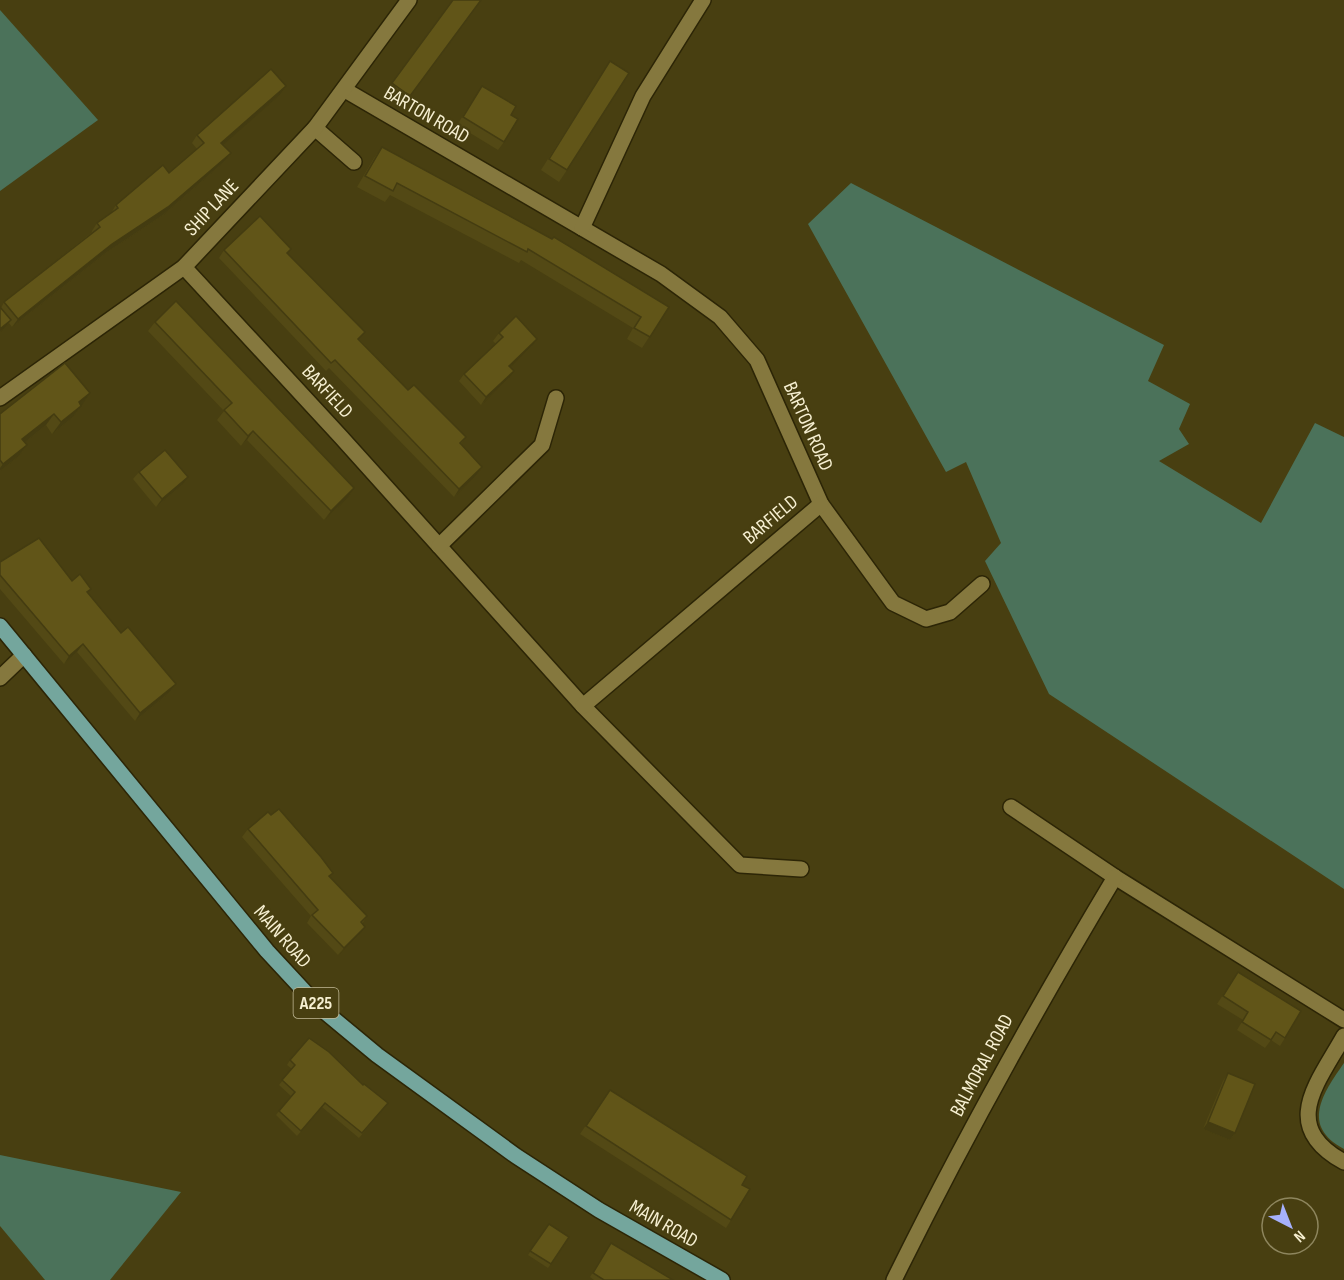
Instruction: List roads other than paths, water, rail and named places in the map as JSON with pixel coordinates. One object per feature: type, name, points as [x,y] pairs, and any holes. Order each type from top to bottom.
[{"type":"main road","name":"MAIN ROAD","points":[[0,626],[267,951],[318,1006],[385,1061],[516,1156],[600,1210],[722,1280]]},
{"type":"street","name":"SHIP LANE","points":[[0,398],[184,267],[315,128],[409,0]]},
{"type":"street","points":[[582,228],[644,96],[703,0]]},
{"type":"street","name":"BARTON ROAD","points":[[345,90],[661,274],[720,317],[757,360],[821,504],[893,603],[926,619],[950,612],[982,584]]},
{"type":"street","points":[[315,128],[354,162]]},
{"type":"street","name":"BARFIELD","points":[[184,267],[583,706],[740,865],[801,869]]},
{"type":"street","points":[[439,546],[542,445],[556,398]]},
{"type":"street","name":"BARFIELD","points":[[583,706],[821,504]]},
{"type":"street","points":[[0,678],[24,655]]},
{"type":"street","points":[[1011,807],[1115,877],[1344,1020]]},
{"type":"street","name":"BALMORAL ROAD","points":[[894,1280],[982,1106],[1029,1020],[1115,877]]},
{"type":"street","points":[[1344,1036],[1311,1096],[1307,1110],[1308,1129],[1317,1143],[1326,1153],[1344,1162]]}]
